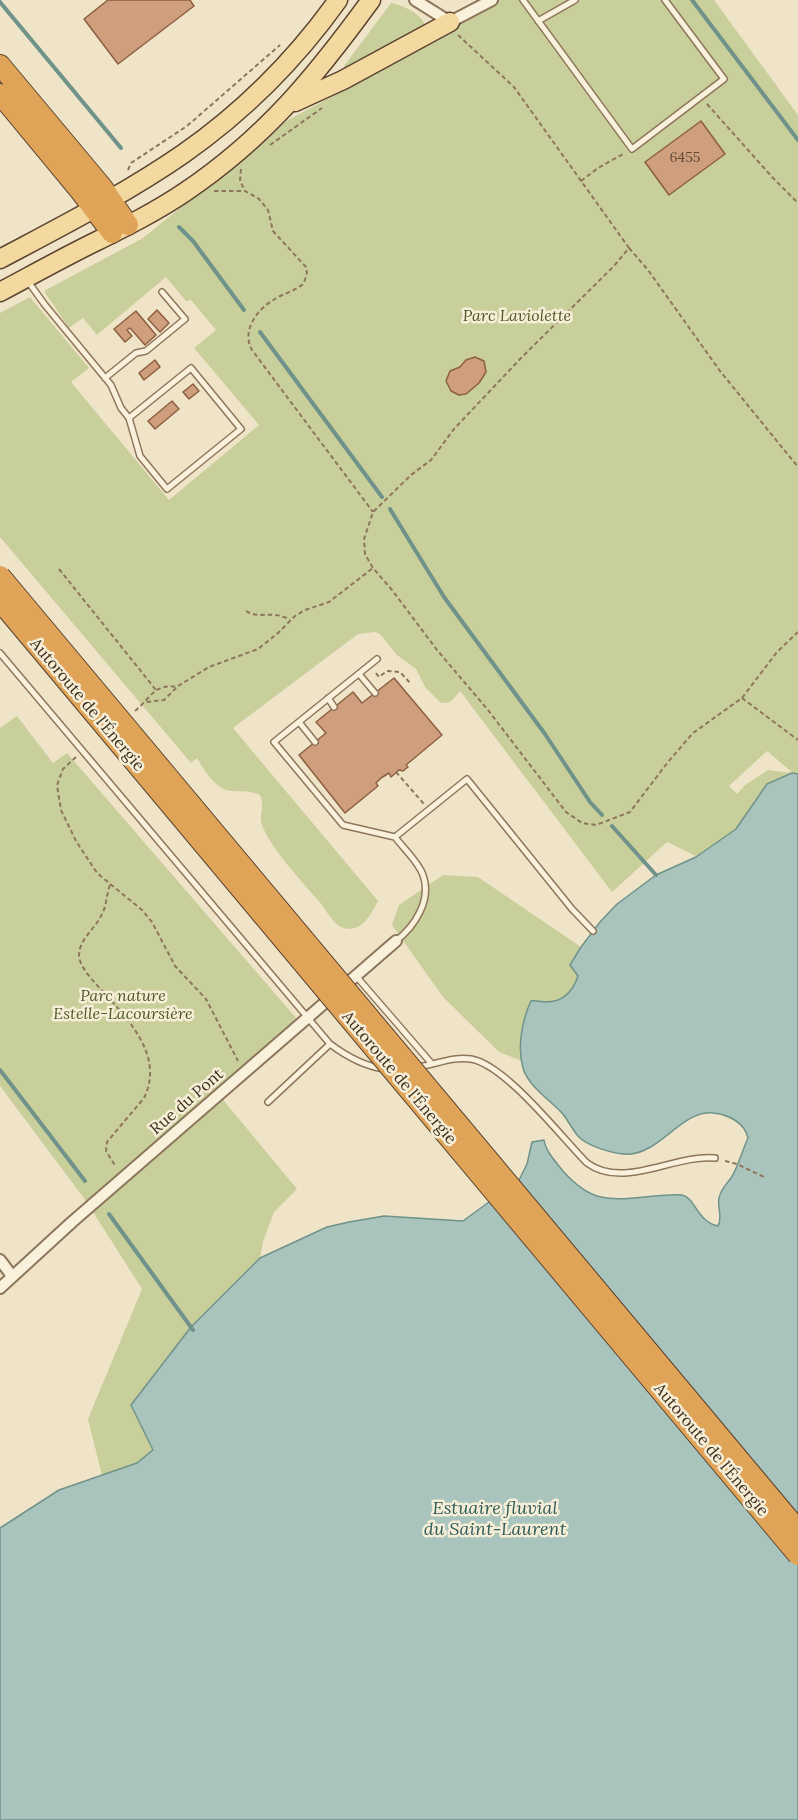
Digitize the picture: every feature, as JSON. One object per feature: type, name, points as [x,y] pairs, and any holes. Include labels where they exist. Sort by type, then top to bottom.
[{"type":"highway","points":[[0,65],[120,229]]},
{"type":"highway","points":[[0,94],[103,204]]},
{"type":"highway","name":"Autoroute de l'Énergie","points":[[0,576],[798,1530]]},
{"type":"highway","name":"Autoroute de l'Énergie","points":[[0,601],[798,1555]]},
{"type":"main road","points":[[0,259],[103,204],[182,154],[249,100],[296,54],[338,0]]},
{"type":"main road","points":[[0,292],[166,205],[215,171],[288,105],[326,62],[371,0]]},
{"type":"main road","points":[[288,105],[343,80],[450,22]]},
{"type":"street","points":[[415,0],[450,22],[492,0]]},
{"type":"street","name":"Rue du Pont","points":[[0,1288],[137,1165],[396,941]]},
{"type":"street","points":[[0,1260],[12,1276]]},
{"type":"lane","points":[[523,0],[632,149],[724,79],[664,0]]},
{"type":"lane","points":[[538,21],[575,0]]},
{"type":"lane","points":[[26,278],[45,305],[111,385],[121,408],[129,418],[140,456],[166,489],[241,429],[191,368],[129,418]]},
{"type":"lane","points":[[105,378],[136,352],[146,351],[185,320],[162,292]]},
{"type":"lane","points":[[0,653],[330,1044],[343,1054],[382,1069],[472,1059],[494,1070],[520,1093],[587,1163],[599,1170],[635,1171],[697,1158],[715,1158]]},
{"type":"lane","points":[[377,659],[274,742],[343,825],[394,837],[420,870],[425,883],[423,905],[416,921],[396,941]]},
{"type":"lane","points":[[359,674],[375,693]]},
{"type":"lane","points":[[328,698],[334,707]]},
{"type":"lane","points":[[299,722],[315,742]]},
{"type":"lane","points":[[394,837],[467,779],[572,909],[593,931]]},
{"type":"lane","points":[[356,976],[432,1064]]},
{"type":"lane","points":[[268,1102],[330,1044]]},
{"type":"path","points":[[450,22],[457,34],[514,87],[720,371],[798,467]]},
{"type":"path","points":[[128,170],[131,163],[187,126],[286,39]]},
{"type":"path","points":[[701,98],[798,203]]},
{"type":"path","points":[[270,146],[325,106]]},
{"type":"path","points":[[581,181],[598,168],[632,149]]},
{"type":"path","points":[[236,173],[247,164]]},
{"type":"path","points":[[242,168],[240,181],[245,191]]},
{"type":"path","points":[[220,184],[211,191],[245,191],[264,203],[270,213],[273,231],[303,263],[307,273],[302,286],[272,300],[260,312],[248,329],[248,342],[373,512]]},
{"type":"path","points":[[629,248],[454,429],[431,460],[411,475],[373,512],[363,543],[365,554],[372,568],[392,590],[436,650],[488,710],[566,812],[582,823],[596,825],[630,812],[693,733],[742,698],[777,652],[798,632]]},
{"type":"path","points":[[146,702],[164,700],[177,687],[208,667],[258,649],[290,620],[305,610],[329,602],[372,568]]},
{"type":"path","points":[[58,569],[156,690]]},
{"type":"path","points":[[246,611],[259,615],[275,614],[290,620]]},
{"type":"path","points":[[379,677],[387,671],[400,672],[411,684]]},
{"type":"path","points":[[142,705],[156,690],[165,686],[177,687]]},
{"type":"path","points":[[742,698],[798,740]]},
{"type":"path","points":[[76,757],[67,764],[59,776],[57,790],[59,803],[69,828],[97,873],[142,910],[152,922],[175,966],[206,999],[242,1067]]},
{"type":"path","points":[[396,772],[429,809]]},
{"type":"path","points":[[110,885],[102,915],[82,943],[80,961],[138,1035],[150,1066],[149,1083],[144,1098],[106,1145],[108,1154],[120,1171]]},
{"type":"path","points":[[715,1158],[737,1164],[766,1178]]},
{"type":"green space","points":[[497,0],[714,0],[798,115],[798,1191],[29,1820],[0,1820],[0,1528],[59,1490],[102,1475],[88,1419],[142,1289],[86,1201],[0,1086],[0,728],[17,716],[53,763],[67,753],[297,1019],[215,1090],[297,1189],[274,1212],[260,1258],[327,1227],[349,1222],[384,1216],[463,1221],[519,1180],[527,1164],[532,1142],[544,1140],[549,1153],[563,1171],[584,1190],[594,1195],[626,1199],[682,1195],[690,1200],[705,1220],[718,1226],[720,1195],[733,1174],[748,1138],[740,1124],[713,1113],[701,1114],[691,1119],[650,1148],[639,1153],[627,1155],[615,1153],[590,1144],[577,1134],[528,1076],[522,1061],[499,1052],[443,997],[392,925],[399,905],[443,875],[478,877],[581,947],[597,927],[633,892],[654,876],[696,856],[667,842],[612,892],[460,691],[450,701],[441,703],[425,687],[416,669],[397,655],[380,634],[375,632],[358,634],[233,728],[378,901],[359,926],[348,929],[341,927],[331,918],[269,840],[261,821],[260,795],[226,790],[211,779],[197,758],[191,763],[0,537],[0,313],[30,297],[89,368],[71,382],[169,500],[259,425],[194,348],[216,330],[191,300],[186,301],[166,277],[97,335],[83,318],[69,328],[44,291],[143,238],[288,120],[452,33],[450,22]],"holes":[[[767,751],[793,773],[768,770],[745,785],[737,794],[729,786]]]},
{"type":"green space","points":[[391,3],[416,14],[425,26],[342,73],[344,66]]},
{"type":"water","name":"Estuaire fluvial du Saint-Laurent","points":[[792,773],[798,774],[798,1820],[0,1820],[0,1528],[59,1490],[137,1463],[153,1450],[131,1405],[191,1327],[260,1258],[327,1227],[349,1222],[384,1216],[463,1221],[519,1180],[527,1164],[532,1142],[544,1140],[549,1153],[563,1171],[584,1190],[594,1195],[626,1199],[682,1195],[690,1200],[705,1220],[718,1226],[720,1195],[733,1174],[748,1138],[740,1124],[730,1117],[719,1114],[701,1114],[680,1125],[659,1142],[637,1153],[624,1154],[593,1146],[578,1136],[562,1113],[526,1075],[520,1052],[521,1034],[531,1001],[557,1000],[570,991],[578,976],[570,965],[600,922],[617,904],[656,875],[696,857],[736,829],[767,784]]},
{"type":"building","points":[[108,0],[190,0],[194,6],[118,64],[84,19]]},
{"type":"building","points":[[701,121],[725,154],[669,195],[645,162]]},
{"type":"building","points":[[157,310],[169,323],[160,332],[148,319]]},
{"type":"building","points":[[136,311],[156,335],[145,345],[130,328],[127,330],[132,336],[125,342],[114,329]]},
{"type":"building","points":[[475,357],[484,361],[486,372],[479,383],[466,394],[459,395],[451,391],[446,381],[450,371]]},
{"type":"building","points":[[155,360],[160,367],[144,380],[139,373]]},
{"type":"building","points":[[193,384],[199,391],[189,399],[183,392]]},
{"type":"building","points":[[172,401],[179,409],[155,429],[148,421]]},
{"type":"building","points":[[394,678],[442,735],[406,765],[408,767],[403,771],[399,770],[391,777],[389,773],[381,778],[376,783],[378,786],[345,813],[299,755],[326,733],[316,722],[353,692],[362,703]]},
{"type":"waterway","points":[[692,0],[798,140]]},
{"type":"waterway","points":[[0,2],[121,148]]},
{"type":"waterway","points":[[179,227],[193,241],[244,310]]},
{"type":"waterway","points":[[260,332],[382,497]]},
{"type":"waterway","points":[[390,509],[444,597],[545,734],[590,802],[602,815]]},
{"type":"waterway","points":[[612,826],[656,875]]},
{"type":"waterway","points":[[0,1070],[85,1181]]},
{"type":"waterway","points":[[109,1214],[193,1330]]},
{"type":"park label","name":"Parc Laviolette","points":[[517,316]]},
{"type":"park label","name":"Parc nature Estelle-Lacoursière","points":[[123,1005]]}]
